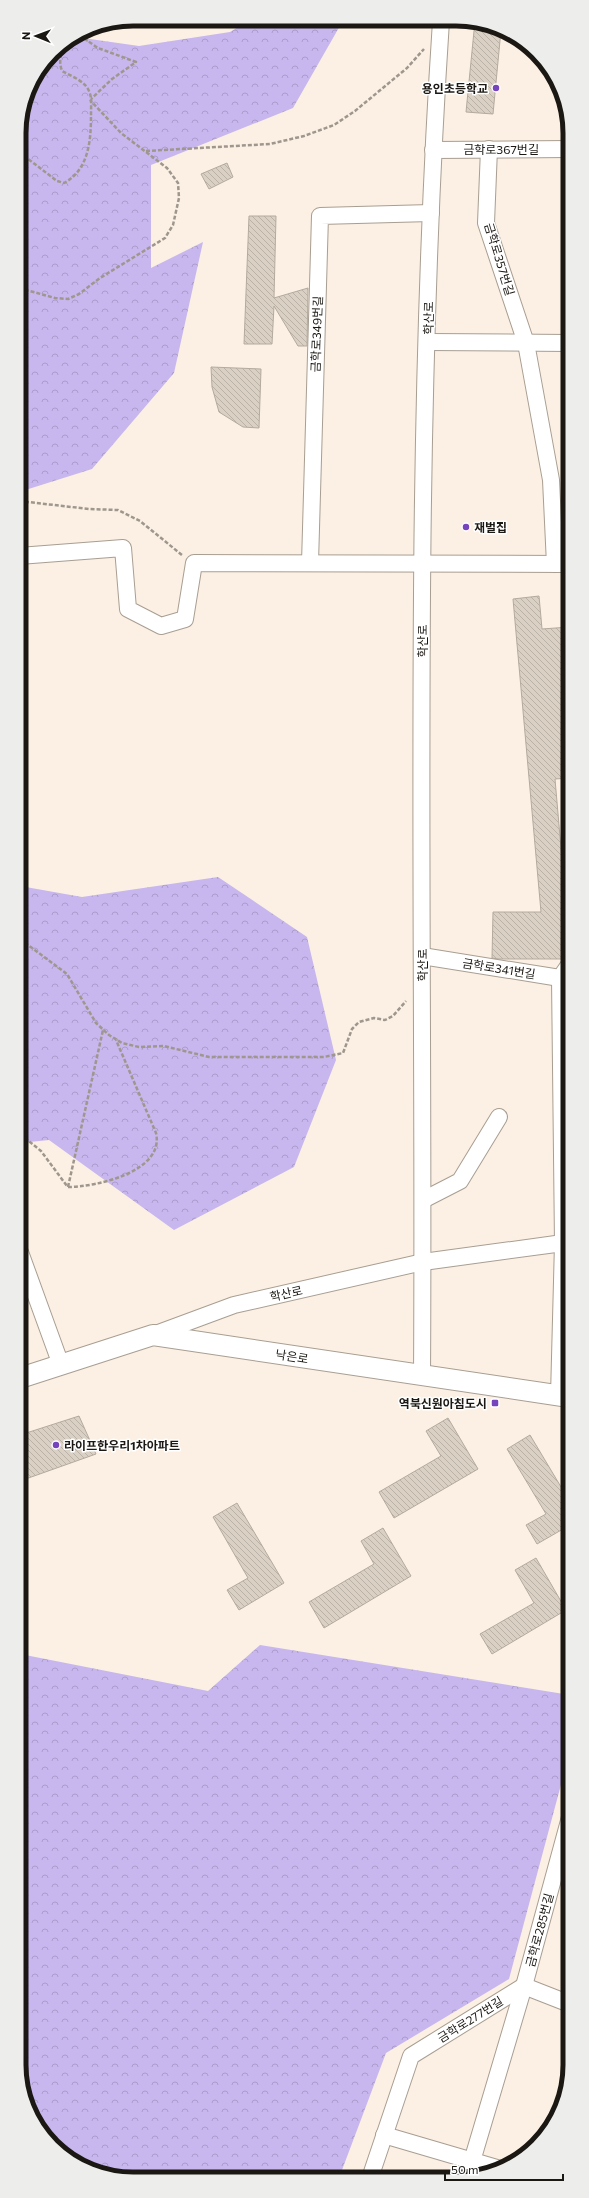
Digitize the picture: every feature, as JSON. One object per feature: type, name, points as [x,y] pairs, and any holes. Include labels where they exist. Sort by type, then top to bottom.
[{"type":"main road","name":"낙은로","points":[[26,1376],[153,1335],[563,1397]]},
{"type":"street","name":"학산로","points":[[422,1376],[422,564],[433,150],[441,26]]},
{"type":"street","name":"금학로357번길","points":[[488,149],[486,223],[526,343]]},
{"type":"street","name":"금학로367번길","points":[[433,150],[563,149]]},
{"type":"street","name":"금학로349번길","points":[[310,563],[320,216],[431,213]]},
{"type":"street","points":[[428,342],[563,343]]},
{"type":"street","points":[[26,555],[123,548],[128,609],[161,626],[185,619],[194,563],[562,564],[551,480],[526,343]]},
{"type":"street","name":"금학로341번길","points":[[422,956],[563,972]]},
{"type":"street","points":[[423,1200],[460,1181],[499,1117]]},
{"type":"street","points":[[423,1262],[563,1243]]},
{"type":"street","name":"학산로","points":[[153,1335],[234,1305],[423,1262]]},
{"type":"street","points":[[26,1269],[61,1365]]},
{"type":"street","name":"금학로285번길","points":[[524,1986],[563,1846]]},
{"type":"street","points":[[524,1986],[563,2001]]},
{"type":"street","name":"금학로277번길","points":[[372,2172],[411,2056],[524,1986]]},
{"type":"street","name":"금학로277번길","points":[[469,2171],[524,1986]]},
{"type":"street","points":[[384,2135],[490,2166]]},
{"type":"path","points":[[146,151],[211,146],[233,147],[270,144],[304,136],[334,125],[355,111],[407,68],[441,26]]},
{"type":"path","points":[[84,38],[102,50],[136,62],[112,79],[90,100]]},
{"type":"path","points":[[26,158],[57,182],[64,183],[70,180],[82,165],[90,146],[89,91],[84,83],[62,71],[59,64],[60,55]]},
{"type":"path","points":[[26,290],[55,298],[68,298],[79,294],[100,278],[165,238],[173,225],[180,198],[178,183],[167,168],[121,133],[90,100]]},
{"type":"path","points":[[26,502],[89,509],[118,510],[140,521],[194,563]]},
{"type":"path","points":[[26,943],[67,974],[87,1009],[103,1030],[116,1040],[131,1046],[164,1046],[209,1057],[324,1057],[343,1053],[352,1030],[359,1022],[374,1018],[385,1020],[393,1016],[405,1002],[422,988]]},
{"type":"path","points":[[68,1187],[103,1030]]},
{"type":"path","points":[[68,1187],[88,1185],[126,1175],[142,1164],[156,1149],[156,1133],[116,1040]]},
{"type":"path","points":[[26,1139],[41,1151],[68,1187]]},
{"type":"green space","points":[[240,26],[340,26],[293,108],[151,165],[151,268],[203,242],[174,373],[92,469],[26,490],[26,126],[30,106],[34,92],[40,80],[57,57],[84,38],[139,46],[230,32]]},
{"type":"green space","points":[[218,877],[307,937],[336,1060],[294,1167],[174,1230],[49,1140],[26,1142],[26,887],[82,897]]},
{"type":"green space","points":[[260,1645],[563,1694],[563,1777],[509,1979],[386,2053],[341,2172],[126,2172],[112,2170],[80,2158],[57,2141],[37,2112],[30,2092],[26,2065],[26,1655],[208,1691]]},
{"type":"building","points":[[474,28],[500,36],[493,114],[466,112]]},
{"type":"building","points":[[227,163],[233,177],[209,189],[201,174]]},
{"type":"building","points":[[249,216],[276,216],[274,298],[308,288],[307,346],[298,346],[274,306],[272,344],[244,344]]},
{"type":"building","points":[[211,367],[261,369],[259,428],[243,427],[219,412],[212,387]]},
{"type":"building","points":[[539,596],[542,629],[563,627],[563,778],[555,779],[563,871],[562,959],[492,958],[493,912],[541,912],[513,599]]},
{"type":"building","name":"라이프한우리1차아파트","points":[[79,1416],[96,1454],[26,1479],[26,1433]]},
{"type":"building","points":[[448,1418],[478,1469],[394,1518],[379,1492],[441,1456],[426,1431]]},
{"type":"building","points":[[530,1435],[563,1490],[563,1529],[537,1544],[526,1525],[546,1514],[507,1449]]},
{"type":"building","points":[[237,1503],[284,1583],[239,1610],[227,1590],[248,1578],[213,1517]]},
{"type":"building","points":[[383,1528],[411,1576],[324,1628],[309,1602],[374,1564],[361,1541]]},
{"type":"building","points":[[536,1558],[563,1605],[563,1612],[492,1654],[480,1634],[534,1603],[515,1570]]},
{"type":"place","name":"용인초등학교","points":[[496,88]]},
{"type":"place","name":"재벌집","points":[[466,527]]},
{"type":"place","name":"역북신원아침도시","points":[[495,1403]]},
{"type":"place","name":"라이프한우리1차아파트","points":[[56,1445]]}]
